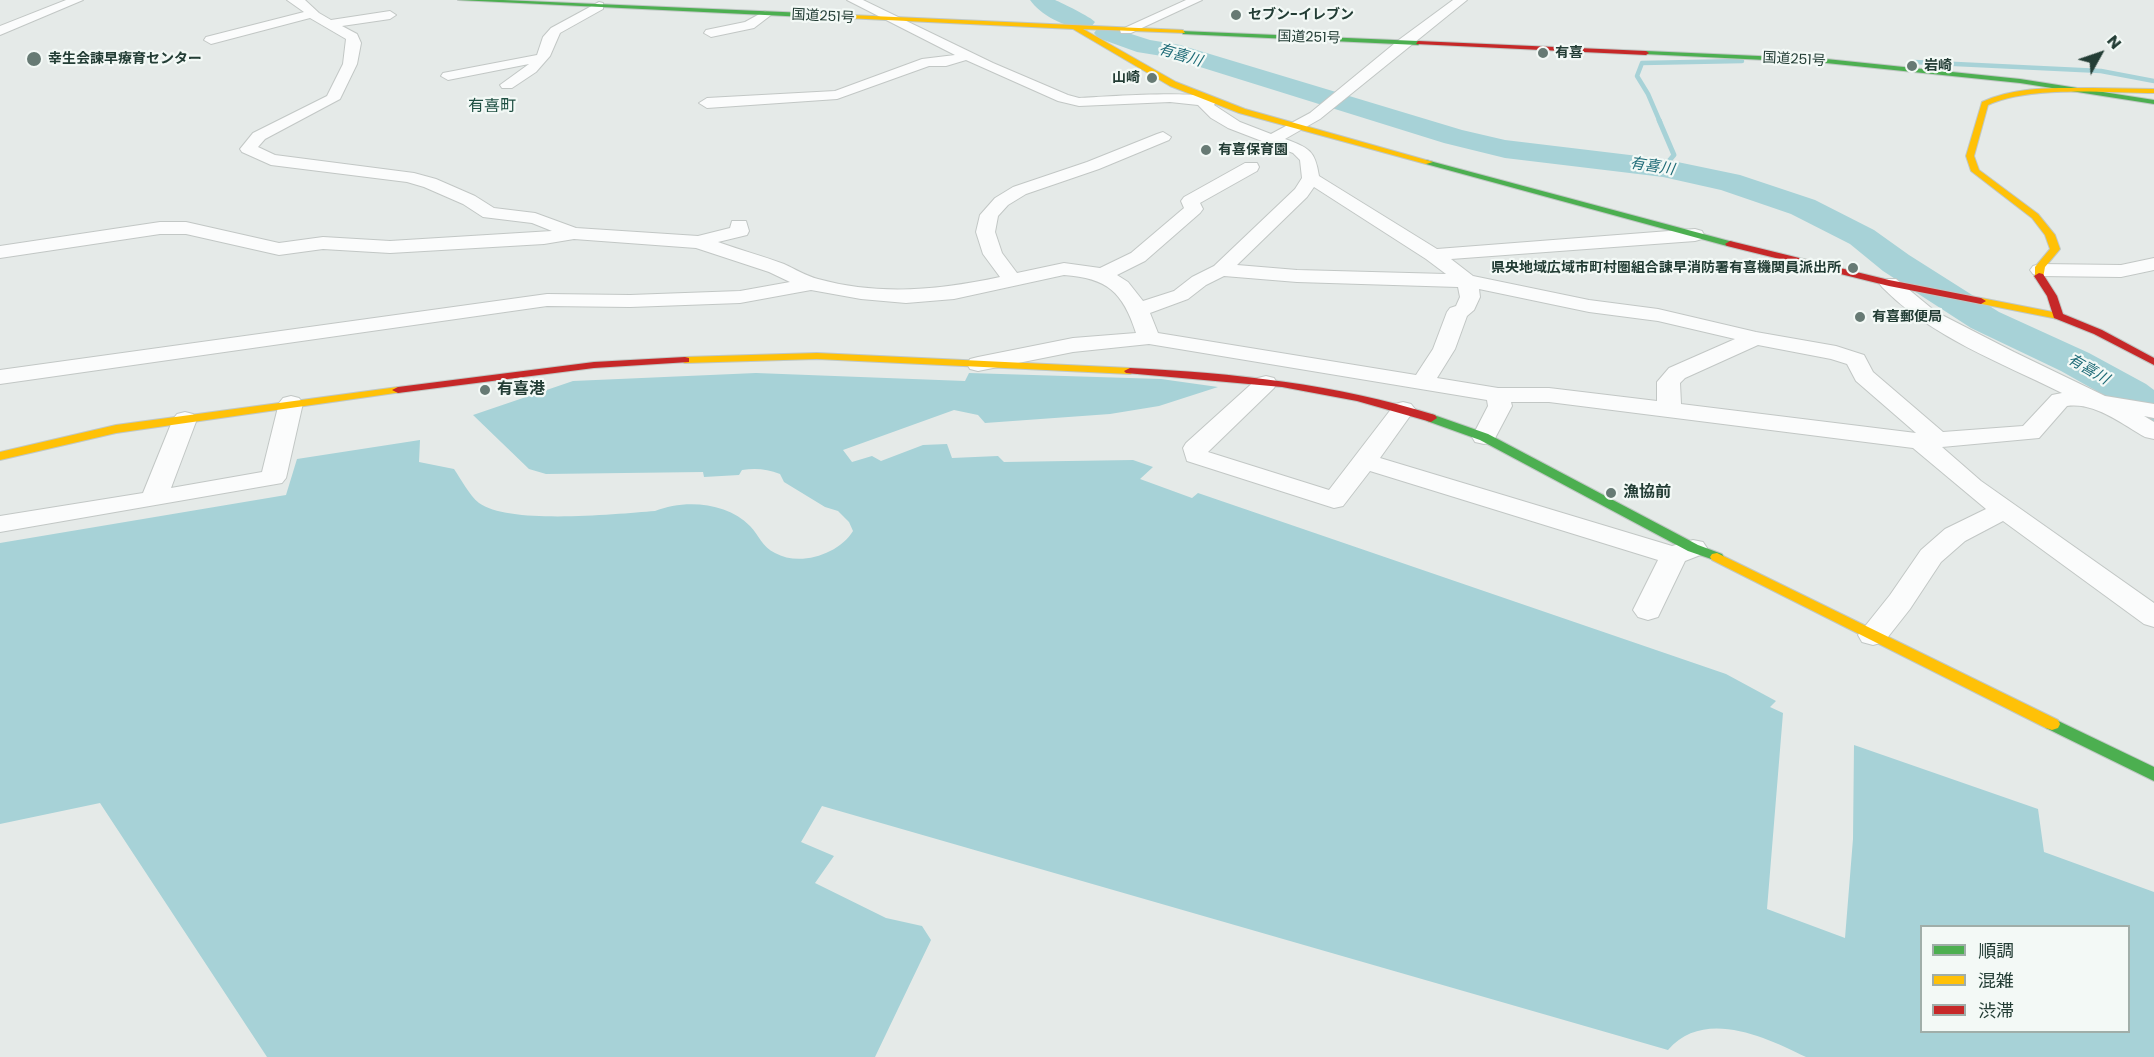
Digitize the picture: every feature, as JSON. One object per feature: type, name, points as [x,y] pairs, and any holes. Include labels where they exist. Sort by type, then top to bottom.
[{"type":"main road","name":"国道251号","points":[[462,0],[1826,61],[2020,81],[2154,102]]},
{"type":"main road","points":[[1076,28],[1206,100],[1695,235],[1889,283],[2058,316],[2098,332],[2154,362]]},
{"type":"main road","points":[[2058,316],[2052,296],[2040,280],[2040,270],[2055,249],[2050,235],[2036,216],[1975,171],[1970,156],[1979,119],[1985,105],[1991,99],[2031,92],[2154,91]]},
{"type":"main road","points":[[0,456],[116,429],[291,403],[594,365],[714,358],[817,356],[1160,372],[1259,382],[1364,398],[1484,437],[1683,552],[1720,558],[2154,775]]},
{"type":"street","points":[[0,31],[77,0]]},
{"type":"street","points":[[293,0],[299,1],[313,14],[352,37],[354,43],[350,64],[333,99],[259,136],[248,149],[271,160],[408,177],[430,183],[469,200],[489,213],[535,218],[574,234]]},
{"type":"street","points":[[853,0],[966,56],[1026,84],[1063,98],[1079,102],[1170,98],[1206,100],[1218,116],[1244,130],[1305,153],[1311,178],[1301,193],[1221,270],[1199,281],[1181,295],[1140,309]]},
{"type":"street","points":[[1126,30],[1196,0]]},
{"type":"street","points":[[1272,140],[1299,127],[1315,116],[1405,42],[1461,0]]},
{"type":"street","points":[[507,85],[533,68],[542,58],[551,34],[599,6]]},
{"type":"street","points":[[211,40],[313,14]]},
{"type":"street","points":[[330,24],[390,15]]},
{"type":"street","points":[[711,33],[749,25],[765,15]]},
{"type":"street","points":[[707,104],[837,95],[927,62],[946,63],[966,56]]},
{"type":"street","points":[[448,76],[501,64],[542,58]]},
{"type":"street","points":[[1013,281],[1000,267],[986,240],[987,220],[996,204],[1020,190],[1096,165],[1163,137]]},
{"type":"street","points":[[1102,275],[1138,257],[1194,208],[1190,201],[1251,167]]},
{"type":"street","points":[[1311,178],[1433,255],[1467,281],[1470,297],[1464,310],[1457,312],[1452,334],[1441,359],[1422,382]]},
{"type":"street","points":[[698,242],[740,231],[739,225]]},
{"type":"street","points":[[0,252],[160,228],[186,228],[279,249],[323,243],[390,247],[544,238],[574,234],[698,242],[776,268],[811,284],[861,293],[906,297],[954,293],[1064,269],[1092,271],[1130,294],[1140,309],[1149,338]]},
{"type":"street","points":[[1433,255],[1695,235]]},
{"type":"street","points":[[2040,270],[2121,271],[2154,264]]},
{"type":"street","points":[[1221,270],[1297,276],[1467,281],[1589,306],[1658,315],[1756,338],[1836,353],[1856,360],[1864,376],[1886,393],[1972,486],[2154,617]]},
{"type":"street","points":[[1889,283],[1902,297],[1940,324],[2106,403],[2154,432]]},
{"type":"street","points":[[0,377],[277,336],[547,300],[630,302],[740,297],[811,284]]},
{"type":"street","points":[[978,364],[1073,345],[1149,338],[1498,395],[1549,395],[1788,426],[1927,439],[2030,434],[2060,400],[2075,398],[2154,411]]},
{"type":"street","points":[[1669,409],[1668,382],[1677,373],[1756,338]]},
{"type":"street","points":[[1268,356],[1259,382],[1195,448],[1196,456],[1334,500],[1403,409]]},
{"type":"street","points":[[1484,437],[1500,406],[1498,395]]},
{"type":"street","points":[[0,524],[273,478],[291,403]]},
{"type":"street","points":[[154,499],[185,419]]},
{"type":"street","points":[[1365,461],[1683,552],[1648,610]]},
{"type":"street","points":[[1872,635],[1900,602],[1931,556],[1955,535],[1981,520],[2007,510]]},
{"type":"water","points":[[756,373],[965,381],[969,373],[1161,379],[1218,387],[1159,406],[1110,414],[985,423],[978,415],[954,410],[843,450],[852,462],[872,456],[881,461],[923,445],[947,444],[952,458],[998,456],[1004,462],[1133,460],[1153,467],[1140,479],[1192,498],[1198,493],[1726,674],[1776,701],[1770,707],[1783,713],[1767,909],[1845,938],[1853,839],[1854,745],[2038,809],[2044,852],[2154,892],[2154,1057],[1806,1057],[1754,1035],[1717,1028],[1683,1037],[1668,1050],[822,806],[801,842],[834,856],[815,883],[886,918],[922,926],[931,940],[875,1057],[267,1057],[100,803],[0,824],[0,543],[286,495],[297,459],[420,440],[419,462],[454,469],[475,500],[494,510],[514,514],[564,516],[655,511],[679,505],[705,505],[730,512],[741,518],[775,553],[796,559],[829,552],[847,539],[853,531],[849,522],[838,511],[825,507],[784,482],[780,474],[766,470],[747,469],[742,470],[739,475],[704,477],[703,472],[546,474],[529,469],[473,415],[573,381]]},
{"type":"waterway","name":"有喜川","points":[[1041,0],[1053,10],[1083,22]]},
{"type":"waterway","name":"有喜川","points":[[1106,33],[1146,47],[1171,50],[1454,137],[1505,149],[1663,168],[1729,182],[1803,207],[1862,237],[1896,263],[1985,320],[2075,362],[2131,393],[2154,410]]},
{"type":"waterway","points":[[1660,122],[1637,76],[1642,63],[1742,61]]},
{"type":"waterway","points":[[1914,62],[2101,71],[2154,81]]},
{"type":"waterway","points":[[1659,120],[1674,155],[1663,168]]},
{"type":"traffic: fast","points":[[461,0],[806,15]]},
{"type":"traffic: fast","points":[[1183,32],[1418,43]]},
{"type":"traffic: fast","points":[[1646,53],[1826,61],[2020,81],[2154,102]]},
{"type":"traffic: fast","points":[[1429,162],[1730,244]]},
{"type":"traffic: fast","points":[[1431,418],[1484,437],[1693,548],[1717,557]]},
{"type":"traffic: fast","points":[[2052,724],[2154,775]]},
{"type":"traffic: slow","points":[[806,15],[1183,32]]},
{"type":"traffic: slow","points":[[1076,28],[1173,84],[1242,111],[1429,162]]},
{"type":"traffic: slow","points":[[2039,276],[2040,267],[2055,249],[2050,235],[2035,216],[1975,171],[1970,156],[1985,104],[1997,98],[2016,94],[2065,90],[2154,91]]},
{"type":"traffic: slow","points":[[1981,301],[2058,316]]},
{"type":"traffic: slow","points":[[685,360],[817,356],[1130,371]]},
{"type":"traffic: slow","points":[[0,456],[116,429],[398,390]]},
{"type":"traffic: slow","points":[[1717,557],[2052,724]]},
{"type":"traffic: jam","points":[[1418,43],[1646,53]]},
{"type":"traffic: jam","points":[[1730,244],[1889,283],[1981,301]]},
{"type":"traffic: jam","points":[[2039,276],[2052,296],[2058,316],[2098,332],[2154,362]]},
{"type":"traffic: jam","points":[[398,390],[594,365],[685,360]]},
{"type":"traffic: jam","points":[[1130,371],[1206,375],[1282,384],[1358,397],[1431,418]]},
{"type":"place","name":"セブン-イレブン","points":[[1236,15]]},
{"type":"place","name":"有喜","points":[[1543,53]]},
{"type":"place","name":"幸生会諫早療育センター","points":[[34,59]]},
{"type":"place","name":"岩崎","points":[[1912,66]]},
{"type":"place","name":"山崎","points":[[1152,78]]},
{"type":"place","name":"有喜保育園","points":[[1206,150]]},
{"type":"place","name":"県央地域広域市町村圏組合諌早消防署有喜機関員派出所","points":[[1853,268]]},
{"type":"place","name":"有喜郵便局","points":[[1860,317]]},
{"type":"place","name":"有喜港","points":[[485,390]]},
{"type":"place","name":"漁協前","points":[[1611,493]]},
{"type":"district","name":"有喜町","points":[[492,107]]}]
